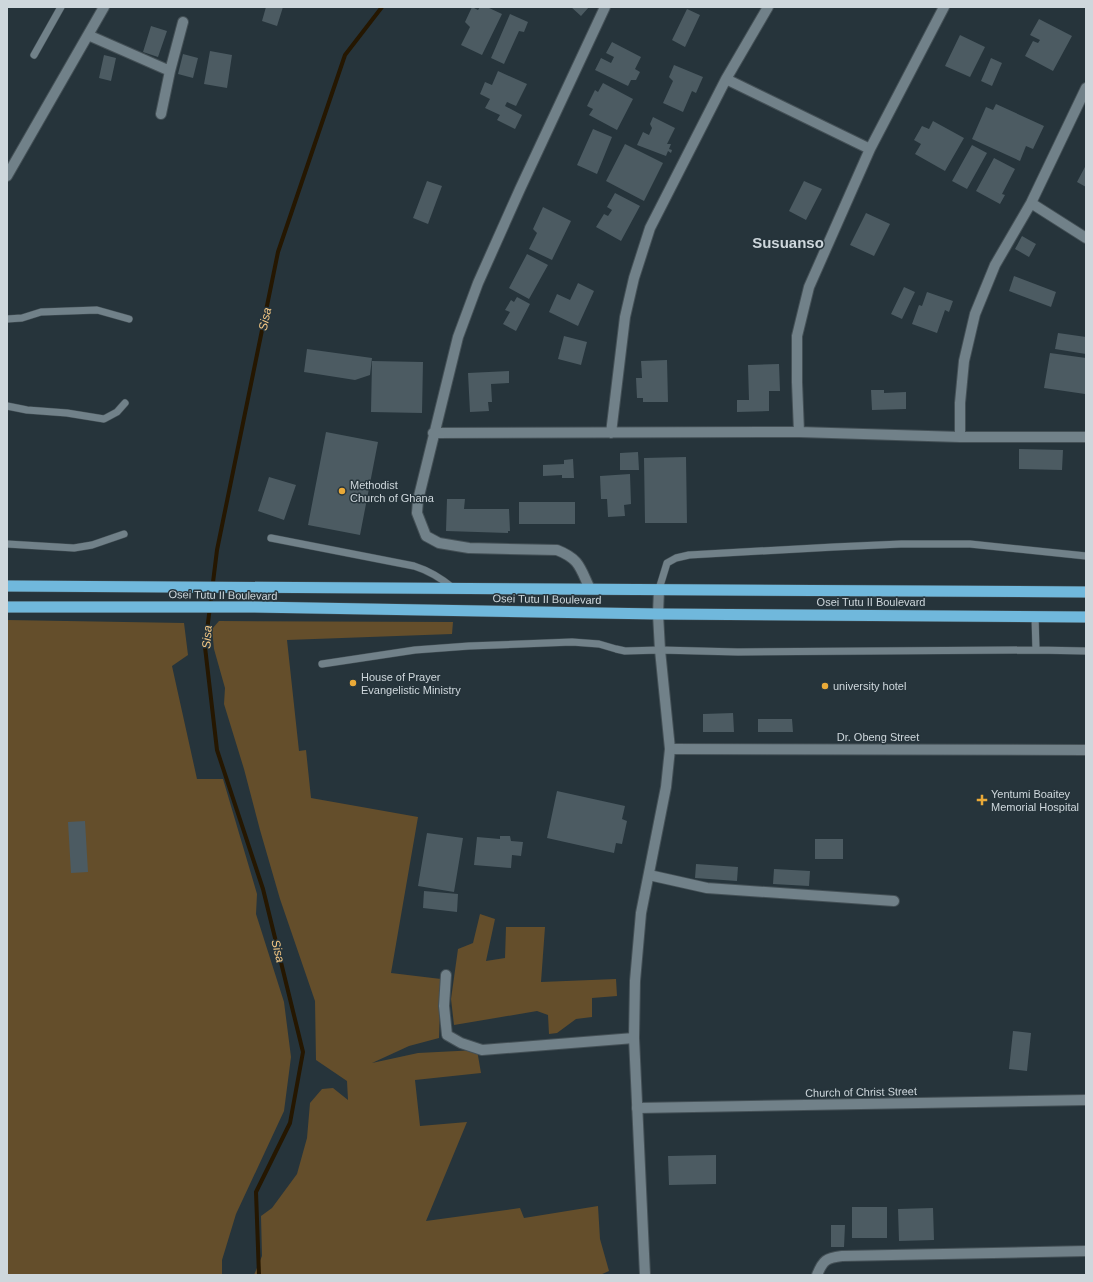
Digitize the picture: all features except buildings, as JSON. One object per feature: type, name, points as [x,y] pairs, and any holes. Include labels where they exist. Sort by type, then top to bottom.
[{"type":"highway","name":"Osei Tutu II Boulevard","points":[[7,586],[1086,592]]},
{"type":"highway","name":"Osei Tutu II Boulevard","points":[[7,608],[250,607],[658,614],[1086,617]]},
{"type":"street","points":[[7,176],[104,7]]},
{"type":"street","points":[[590,589],[579,564],[570,555],[557,550],[469,548],[439,543],[426,536],[417,513],[418,500],[458,337],[478,283],[604,7]]},
{"type":"street","points":[[611,433],[617,370],[625,317],[634,278],[650,228],[726,79],[768,7]]},
{"type":"street","points":[[799,432],[797,336],[809,286],[870,149],[944,7]]},
{"type":"street","points":[[161,114],[170,71],[183,22]]},
{"type":"street","points":[[88,35],[170,71]]},
{"type":"street","points":[[726,79],[870,149]]},
{"type":"street","points":[[960,437],[960,403],[964,361],[975,314],[995,265],[1031,203],[1086,88]]},
{"type":"street","points":[[1031,203],[1086,238]]},
{"type":"street","points":[[434,433],[799,432],[960,437],[1086,437]]},
{"type":"street","points":[[645,1275],[634,1038],[636,952],[641,913],[666,787],[670,748],[660,650],[658,614],[659,589]]},
{"type":"street","name":"Dr. Obeng Street","points":[[670,748],[1086,750]]},
{"type":"street","points":[[649,875],[708,888],[894,901]]},
{"type":"street","points":[[446,975],[444,1006],[448,1035],[461,1043],[482,1050],[634,1038]]},
{"type":"street","name":"Church of Christ Street","points":[[637,1108],[1086,1100]]},
{"type":"street","points":[[817,1275],[821,1265],[829,1257],[1086,1251]]},
{"type":"lane","points":[[34,55],[61,7]]},
{"type":"lane","points":[[7,319],[22,318],[41,312],[98,310],[129,319]]},
{"type":"lane","points":[[7,406],[26,410],[67,413],[104,419],[117,412],[124,403]]},
{"type":"lane","points":[[7,544],[74,548],[92,545],[124,534]]},
{"type":"lane","points":[[271,538],[414,566],[439,576],[454,588]]},
{"type":"lane","points":[[659,589],[667,563],[676,558],[689,555],[841,546],[970,544],[1086,556]]},
{"type":"lane","points":[[1035,616],[1036,650]]},
{"type":"lane","points":[[322,664],[415,650],[469,646],[572,642],[599,644],[625,651],[1086,651]]},
{"type":"shaded area","points":[[7,620],[184,623],[188,655],[172,666],[197,779],[223,779],[257,894],[256,914],[284,1002],[291,1057],[284,1111],[236,1214],[222,1260],[222,1275],[7,1275]]},
{"type":"shaded area","points":[[219,621],[453,622],[452,634],[287,640],[299,751],[306,750],[311,798],[418,817],[391,973],[441,979],[439,1038],[409,1046],[372,1063],[418,1053],[477,1050],[481,1073],[415,1080],[420,1126],[467,1122],[426,1221],[520,1208],[524,1218],[598,1206],[600,1239],[609,1271],[600,1275],[254,1275],[262,1256],[261,1216],[272,1208],[297,1174],[307,1138],[310,1103],[322,1089],[333,1088],[348,1100],[347,1081],[316,1060],[315,1001],[280,899],[244,769],[224,704],[225,688],[214,649],[212,629]]},
{"type":"shaded area","points":[[480,914],[495,919],[486,961],[505,958],[506,927],[545,927],[541,982],[616,979],[617,996],[592,998],[592,1017],[576,1019],[557,1033],[549,1034],[548,1015],[537,1011],[454,1025],[451,999],[458,949],[473,943]]},
{"type":"waterway","name":"Sisa","points":[[259,1275],[256,1192],[290,1123],[303,1052],[263,889],[217,750],[205,647],[217,550],[278,252],[345,55],[382,7]]},
{"type":"place","name":"Methodist Church of Ghana","points":[[342,491]]},
{"type":"place","name":"House of Prayer Evangelistic Ministry","points":[[353,683]]},
{"type":"place","name":"university hotel","points":[[825,686]]},
{"type":"place","name":"Yentumi Boaitey Memorial Hospital","points":[[982,800]]},
{"type":"district","name":"Susuanso","points":[[788,242]]}]
